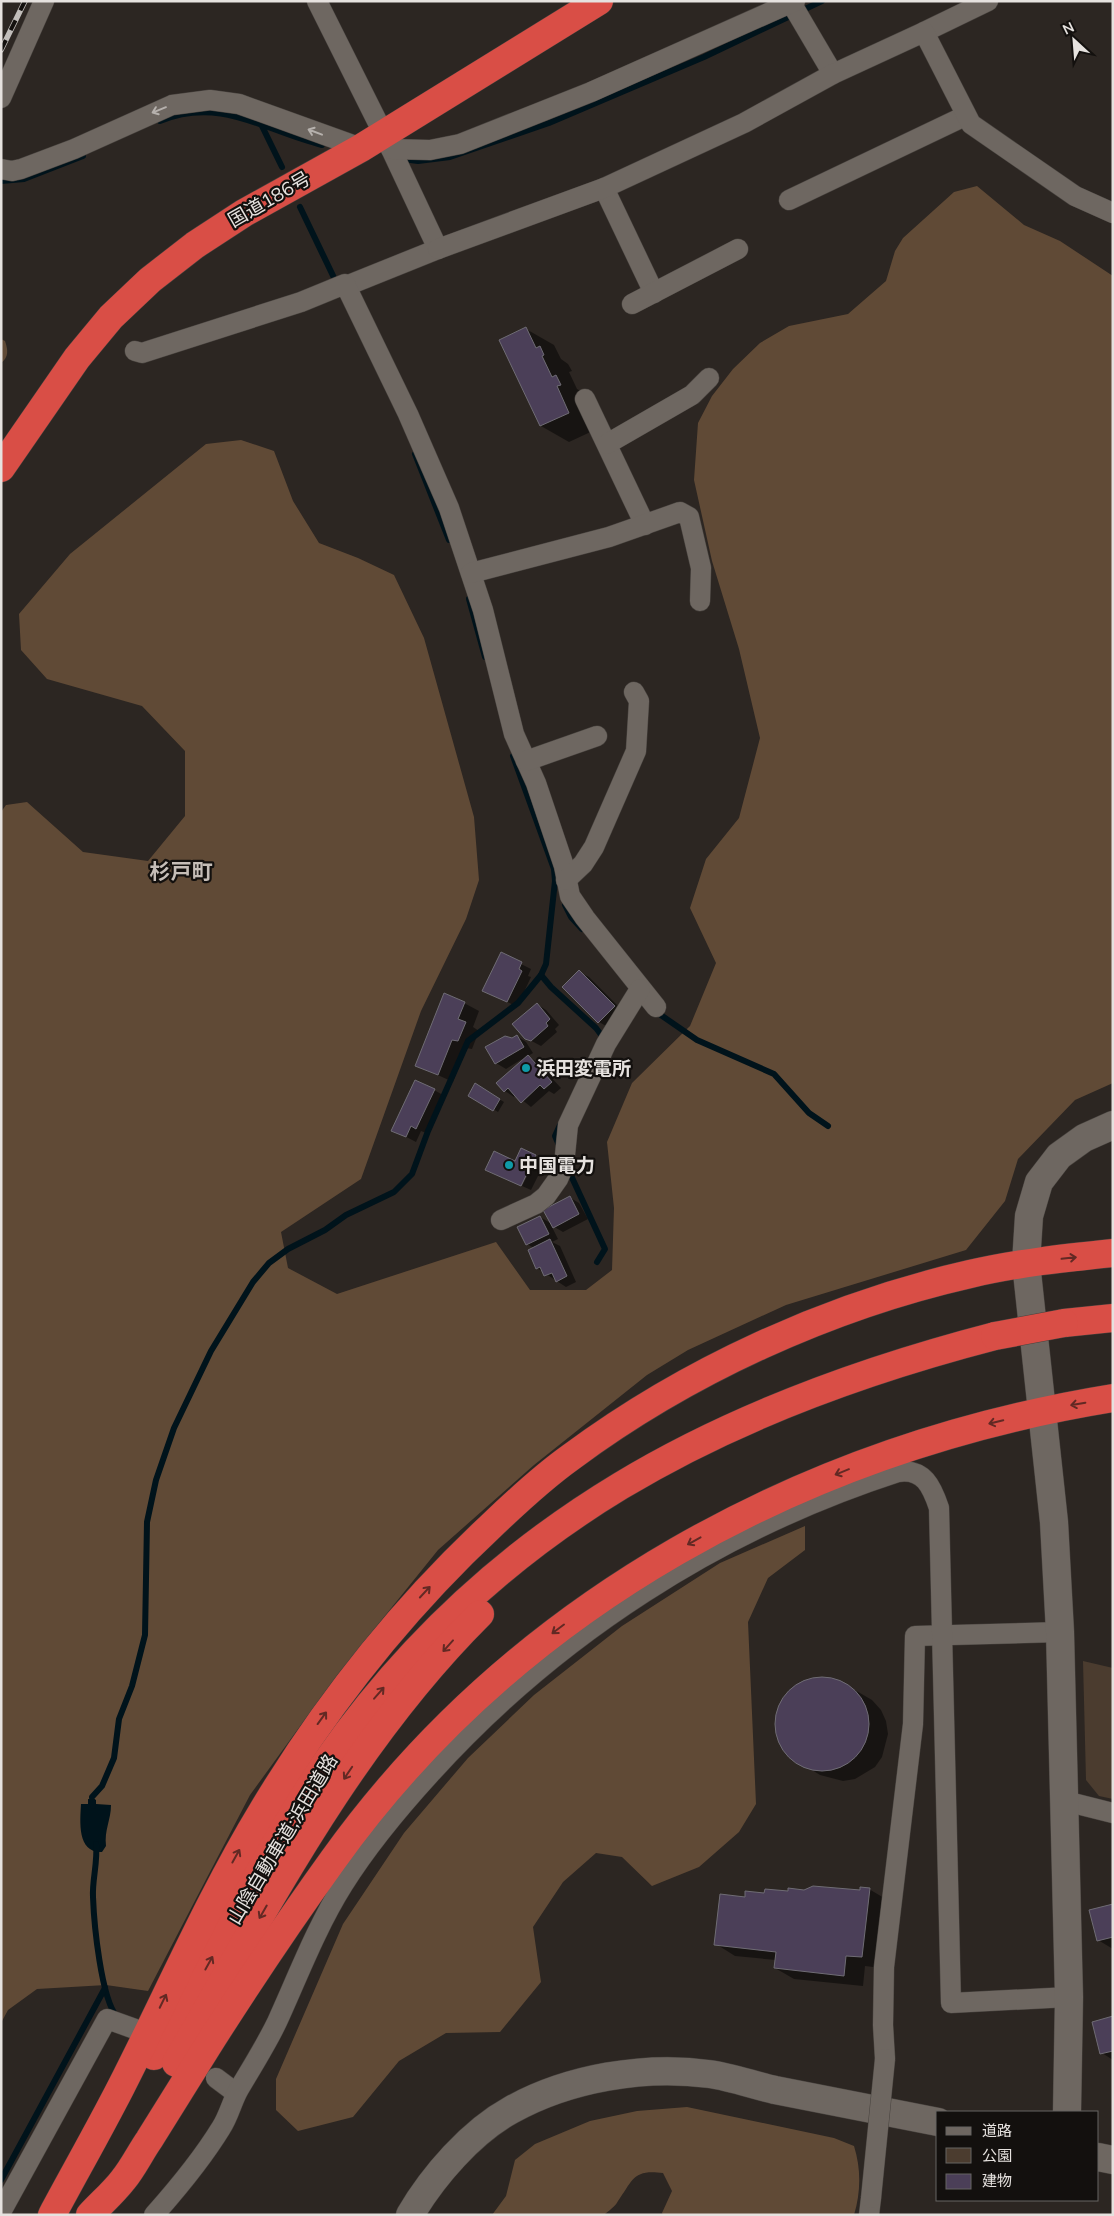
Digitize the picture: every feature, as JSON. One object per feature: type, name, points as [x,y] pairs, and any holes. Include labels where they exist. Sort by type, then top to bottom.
[{"type":"highway","name":"国道186号","points":[[1,468],[77,358],[111,317],[150,280],[195,246],[244,213],[378,144],[599,1]]},
{"type":"highway","points":[[52,2215],[120,2088],[204,1914],[263,1810],[345,1686],[395,1626],[463,1552],[515,1504],[570,1457],[634,1414],[699,1377],[767,1343],[835,1316],[917,1288],[967,1274],[1026,1263],[1113,1253]]},
{"type":"highway","name":"山陰自動車道;浜田道路","points":[[57,2215],[189,1998],[296,1808],[366,1707],[410,1657],[495,1575],[577,1512],[662,1460],[784,1404],[884,1367],[995,1336],[1064,1323],[1113,1318]]},
{"type":"highway","points":[[88,2215],[123,2180],[285,1929],[335,1858],[380,1800],[477,1698],[532,1650],[589,1606],[652,1565],[716,1529],[783,1496],[916,1444],[1043,1410],[1113,1398]]},
{"type":"highway","name":"山陰自動車道;浜田道路","points":[[88,2215],[316,1822],[384,1722],[419,1679],[495,1598],[581,1527],[678,1462],[784,1404]]},
{"type":"street","points":[[1,98],[44,1]]},
{"type":"street","points":[[317,1],[378,144],[438,249]]},
{"type":"street","points":[[136,351],[142,353],[212,332],[341,287],[604,188],[744,123],[833,74],[988,1]]},
{"type":"street","points":[[1,169],[12,171],[22,169],[74,149],[172,105],[210,100],[238,104],[378,144],[430,150],[475,139],[591,92],[792,2],[833,74]]},
{"type":"street","points":[[924,32],[965,116],[978,130],[1075,196],[1113,213]]},
{"type":"street","points":[[789,200],[965,116]]},
{"type":"street","points":[[604,188],[654,293]]},
{"type":"street","points":[[632,304],[738,249]]},
{"type":"street","points":[[341,287],[408,414],[449,508],[483,610],[514,734],[526,761],[564,866],[570,896],[640,989],[656,1007]]},
{"type":"street","points":[[607,444],[692,395],[709,378]]},
{"type":"street","points":[[584,399],[645,525]]},
{"type":"street","points":[[471,573],[610,537],[680,512],[688,517],[701,568],[700,600]]},
{"type":"street","points":[[566,880],[583,864],[594,847],[636,751],[639,701],[634,692]]},
{"type":"street","points":[[526,761],[597,736]]},
{"type":"street","points":[[502,1220],[536,1204],[546,1196],[558,1180],[564,1165],[568,1125],[606,1044],[640,989]]},
{"type":"street","points":[[1068,2111],[1069,1997],[1066,1801],[1060,1632],[1054,1522],[1026,1263],[1029,1216],[1039,1182],[1060,1156],[1084,1138],[1113,1125]]},
{"type":"street","points":[[154,2215],[222,2127],[236,2093],[275,2025],[310,1949],[343,1885],[395,1813],[466,1734],[547,1661],[629,1602],[717,1549],[792,1513],[886,1476],[909,1470],[916,1472],[930,1485],[939,1508],[951,2003],[1069,1997]]},
{"type":"street","points":[[870,2207],[885,2059],[883,2025],[884,1967],[913,1724],[915,1636],[1060,1632]]},
{"type":"street","points":[[1066,1801],[1113,1813]]},
{"type":"street","points":[[1,2212],[107,2019],[135,2029]]},
{"type":"street","points":[[410,2215],[437,2174],[474,2138],[511,2110],[558,2089],[603,2076],[651,2072],[709,2074],[773,2089],[936,2122]]},
{"type":"street","points":[[216,2078],[236,2093]]},
{"type":"street","points":[[1099,2157],[1113,2160]]},
{"type":"green space","points":[[1083,1661],[1113,1668],[1113,1799],[1099,1796],[1086,1780]]},
{"type":"shaded area","points":[[977,186],[1024,225],[1060,241],[1113,276],[1113,1083],[1075,1100],[1018,1159],[1005,1201],[966,1250],[786,1305],[688,1350],[647,1375],[534,1465],[438,1550],[338,1674],[250,1795],[148,1991],[106,1985],[37,1989],[8,2010],[1,2023],[1,812],[6,805],[27,802],[83,852],[148,861],[185,816],[185,751],[142,706],[47,679],[21,650],[19,614],[70,554],[206,444],[241,440],[274,451],[293,501],[319,543],[358,558],[394,575],[424,638],[474,817],[479,880],[466,919],[421,1011],[361,1179],[281,1232],[288,1268],[337,1294],[496,1242],[530,1290],[586,1290],[612,1270],[614,1208],[607,1142],[632,1083],[690,1026],[716,963],[690,908],[706,859],[739,818],[760,738],[739,649],[712,561],[694,480],[698,423],[712,396],[733,369],[760,343],[789,326],[848,314],[886,281],[895,251],[903,238],[954,192]]},
{"type":"shaded area","points":[[1,339],[5,341],[7,356],[1,363]]},
{"type":"shaded area","points":[[805,1526],[805,1550],[768,1578],[748,1622],[756,1804],[739,1832],[699,1867],[652,1886],[622,1857],[596,1853],[563,1882],[533,1927],[541,1982],[500,2032],[446,2033],[399,2061],[353,2117],[298,2131],[276,2110],[276,2079],[343,1924],[404,1833],[468,1758],[534,1695],[622,1626],[720,1563]]},
{"type":"shaded area","points":[[687,2107],[834,2138],[854,2146],[859,2180],[854,2215],[663,2215],[662,2213],[672,2191],[663,2173],[653,2172],[645,2173],[635,2178],[615,2205],[604,2215],[492,2215],[506,2196],[515,2160],[535,2144],[590,2121],[637,2111]]},
{"type":"water","points":[[88,1799],[96,1800],[96,1804],[111,1805],[106,1846],[102,1852],[94,1851],[88,1847],[82,1835],[81,1804],[88,1804]]},
{"type":"building","points":[[526,327],[536,348],[540,346],[544,355],[542,356],[552,377],[556,375],[561,385],[557,386],[569,413],[540,426],[499,340]]},
{"type":"building","points":[[501,952],[522,962],[519,969],[522,971],[507,1002],[482,991]]},
{"type":"building","points":[[579,970],[615,1006],[598,1023],[562,987]]},
{"type":"building","points":[[444,993],[465,1002],[458,1019],[466,1022],[458,1041],[452,1040],[438,1075],[415,1066]]},
{"type":"building","points":[[537,1003],[550,1019],[546,1023],[548,1026],[531,1041],[525,1039],[512,1024]]},
{"type":"building","points":[[517,1035],[524,1047],[495,1064],[485,1047],[505,1036],[512,1038]]},
{"type":"building","name":"浜田変電所","points":[[528,1055],[552,1082],[544,1089],[540,1085],[521,1103],[508,1088],[504,1092],[496,1083]]},
{"type":"building","points":[[415,1080],[435,1089],[416,1129],[411,1126],[406,1137],[391,1131]]},
{"type":"building","points":[[475,1083],[500,1099],[493,1111],[468,1096]]},
{"type":"building","name":"中国電力","points":[[521,1148],[536,1155],[521,1186],[485,1170],[494,1151],[515,1161]]},
{"type":"building","points":[[570,1196],[579,1214],[553,1228],[543,1210]]},
{"type":"building","points":[[540,1216],[549,1234],[526,1245],[517,1227]]},
{"type":"building","points":[[550,1239],[567,1276],[556,1282],[552,1273],[544,1276],[540,1267],[536,1269],[528,1250]]},
{"type":"building","points":[[822,1677],[840,1681],[855,1691],[865,1706],[869,1724],[865,1742],[855,1757],[840,1767],[822,1771],[804,1767],[789,1757],[779,1742],[775,1724],[779,1706],[789,1691],[804,1681]]},
{"type":"building","points":[[813,1886],[860,1890],[860,1887],[870,1888],[862,1957],[846,1956],[844,1976],[774,1968],[776,1952],[714,1945],[720,1894],[745,1897],[745,1891],[764,1893],[765,1889],[788,1891],[788,1888],[804,1890]]},
{"type":"building","points":[[1113,1904],[1113,1937],[1097,1941],[1089,1910]]},
{"type":"building","points":[[1113,2016],[1113,2051],[1100,2054],[1092,2022]]},
{"type":"waterway","points":[[403,159],[418,161],[450,157],[549,123],[704,57],[822,1]]},
{"type":"waterway","points":[[160,121],[182,114],[203,112],[223,114],[242,118],[322,145]]},
{"type":"waterway","points":[[261,124],[282,167]]},
{"type":"waterway","points":[[1,181],[24,179],[83,156]]},
{"type":"waterway","points":[[300,207],[337,284]]},
{"type":"waterway","points":[[415,454],[449,540]]},
{"type":"waterway","points":[[469,599],[485,657]]},
{"type":"waterway","points":[[93,1806],[92,1797],[102,1786],[114,1758],[119,1719],[132,1686],[145,1635],[147,1522],[156,1480],[174,1428],[211,1351],[253,1282],[269,1263],[288,1249],[325,1230],[346,1215],[394,1192],[412,1174],[428,1131],[468,1041],[518,1003],[541,975],[546,964],[555,881],[554,869],[513,756]]},
{"type":"waterway","points":[[565,905],[571,917],[582,929]]},
{"type":"waterway","points":[[541,975],[551,987],[596,1028],[602,1036],[600,1041]]},
{"type":"waterway","points":[[655,1011],[697,1040],[774,1074],[809,1113],[828,1126]]},
{"type":"waterway","points":[[559,1145],[555,1136],[560,1125]]},
{"type":"waterway","points":[[568,1169],[605,1249],[597,1262]]},
{"type":"waterway","points":[[96,1844],[93,1891],[99,1960],[111,2007],[117,2017]]},
{"type":"waterway","points":[[1,2180],[105,1988]]},
{"type":"railway","points":[[1,50],[25,1]]},
{"type":"place","name":"浜田変電所","points":[[526,1068]]},
{"type":"place","name":"中国電力","points":[[509,1165]]},
{"type":"district","name":"杉戸町","points":[[181,872]]}]
